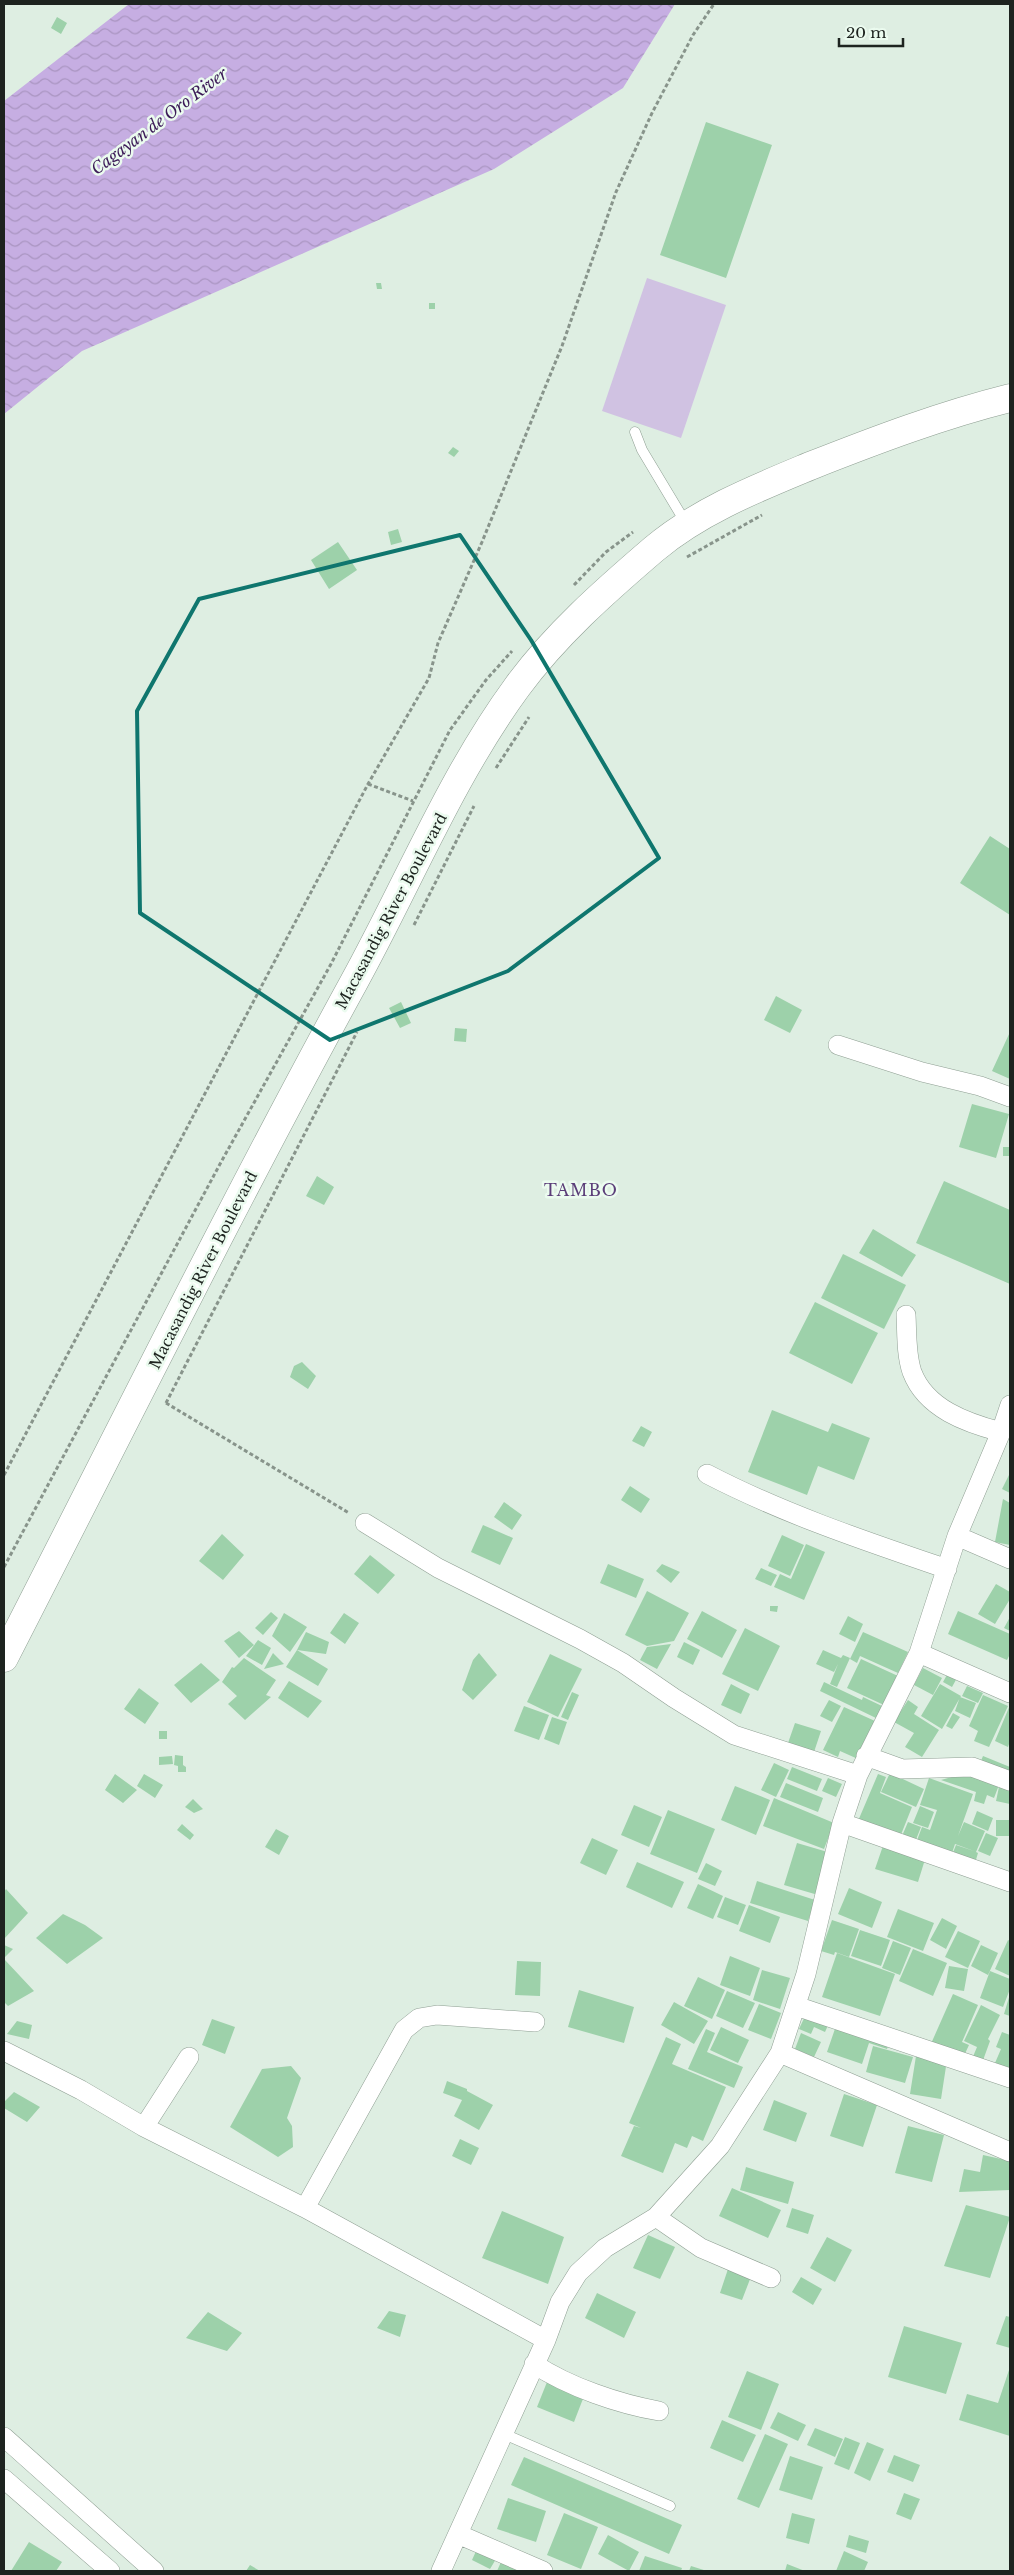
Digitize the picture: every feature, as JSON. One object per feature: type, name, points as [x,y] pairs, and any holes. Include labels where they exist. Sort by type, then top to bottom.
[{"type":"street","name":"Macasandig River Boulevard","points":[[4,1658],[142,1388],[479,744],[518,686],[557,638],[657,546],[722,506],[776,480],[871,442],[1010,398]]},
{"type":"street","points":[[838,1045],[922,1072],[980,1086],[1010,1097]]},
{"type":"street","points":[[441,2571],[460,2535],[546,2340],[560,2302],[578,2273],[605,2248],[656,2217],[720,2146],[780,2053],[815,1940],[842,1823],[858,1775],[919,1654],[957,1536],[1007,1417],[958,1418],[922,1390],[912,1372],[906,1315]]},
{"type":"street","points":[[707,1474],[777,1508],[837,1532],[947,1569]]},
{"type":"street","points":[[365,1523],[438,1568],[496,1599],[580,1638],[623,1663],[674,1698],[734,1735],[858,1775]]},
{"type":"street","points":[[957,1536],[1010,1559]]},
{"type":"street","points":[[919,1654],[1010,1693]]},
{"type":"street","points":[[866,1756],[902,1769],[972,1767],[1010,1781]]},
{"type":"street","points":[[842,1823],[1010,1882]]},
{"type":"street","points":[[796,2006],[939,2052],[1010,2078]]},
{"type":"street","points":[[305,2208],[404,2030],[419,2018],[437,2015],[535,2022]]},
{"type":"street","points":[[4,2051],[81,2090],[144,2127],[305,2208],[546,2340]]},
{"type":"street","points":[[780,2053],[1010,2152]]},
{"type":"street","points":[[144,2127],[189,2057]]},
{"type":"street","points":[[656,2217],[701,2248],[771,2278]]},
{"type":"street","points":[[534,2364],[551,2376],[634,2406],[659,2411]]},
{"type":"street","points":[[4,2438],[154,2571]]},
{"type":"street","points":[[4,2479],[110,2571]]},
{"type":"street","points":[[69,2534],[87,2512]]},
{"type":"street","points":[[460,2535],[543,2571]]},
{"type":"lane","points":[[635,432],[642,450],[688,526]]},
{"type":"lane","points":[[504,2434],[670,2506]]},
{"type":"path","points":[[4,1475],[368,784],[429,678],[438,643],[482,542],[562,346],[616,192],[652,113],[693,35],[714,4]]},
{"type":"path","points":[[679,561],[770,511]]},
{"type":"path","points":[[494,771],[534,709]]},
{"type":"path","points":[[368,784],[413,801]]},
{"type":"path","points":[[411,930],[476,803]]},
{"type":"path","points":[[166,1403],[358,1030]]},
{"type":"path","points":[[142,1388],[365,1523]]},
{"type":"highlighted area","points":[[460,535],[531,640],[659,858],[508,971],[330,1040],[140,913],[137,711],[199,599]]},
{"type":"shaded area","points":[[647,278],[726,305],[681,438],[602,411]]},
{"type":"water","name":"Cagayan de Oro River","points":[[129,4],[675,4],[623,88],[494,169],[82,351],[4,414],[4,101]]},
{"type":"building","points":[[57,17],[67,23],[61,34],[51,28]]},
{"type":"building","points":[[706,122],[772,145],[726,278],[660,255]]},
{"type":"building","points":[[376,283],[381,283],[382,289],[377,289]]},
{"type":"building","points":[[429,303],[435,303],[435,309],[429,309]]},
{"type":"building","points":[[453,447],[459,451],[454,457],[448,453]]},
{"type":"building","points":[[398,529],[402,542],[391,545],[388,532]]},
{"type":"building","points":[[338,542],[357,570],[329,589],[311,560]]},
{"type":"building","points":[[990,836],[1010,849],[1010,915],[960,883]]},
{"type":"building","points":[[776,996],[802,1010],[790,1033],[764,1020]]},
{"type":"building","points":[[401,1002],[411,1023],[400,1028],[389,1008]]},
{"type":"building","points":[[455,1028],[467,1029],[466,1042],[454,1041]]},
{"type":"building","points":[[1010,1032],[1010,1079],[992,1071]]},
{"type":"building","points":[[972,1104],[1009,1114],[996,1158],[959,1147]]},
{"type":"building","points":[[1003,1147],[1010,1147],[1010,1156],[1003,1156]]},
{"type":"building","points":[[317,1176],[334,1187],[324,1205],[306,1196]]},
{"type":"building","points":[[944,1181],[1010,1210],[1010,1284],[916,1243]]},
{"type":"building","points":[[873,1229],[916,1255],[902,1277],[859,1253]]},
{"type":"building","points":[[843,1254],[906,1285],[884,1329],[821,1298]]},
{"type":"building","points":[[815,1302],[878,1333],[852,1384],[789,1353]]},
{"type":"building","points":[[302,1362],[316,1376],[308,1389],[290,1377],[294,1366]]},
{"type":"building","points":[[772,1410],[828,1432],[832,1423],[870,1438],[854,1480],[818,1466],[807,1495],[748,1472]]},
{"type":"building","points":[[641,1426],[652,1432],[644,1447],[632,1441]]},
{"type":"building","points":[[1010,1473],[1010,1493],[1002,1489]]},
{"type":"building","points":[[630,1486],[650,1499],[641,1513],[621,1500]]},
{"type":"building","points":[[1003,1499],[1010,1503],[1010,1545],[995,1542]]},
{"type":"building","points":[[504,1502],[522,1515],[512,1530],[494,1517]]},
{"type":"building","points":[[483,1525],[513,1538],[500,1565],[471,1552]]},
{"type":"building","points":[[222,1534],[244,1555],[223,1580],[199,1561]]},
{"type":"building","points":[[782,1535],[804,1545],[790,1576],[768,1566]]},
{"type":"building","points":[[806,1544],[825,1552],[804,1600],[774,1587],[780,1574],[791,1579]]},
{"type":"building","points":[[370,1555],[395,1575],[378,1594],[354,1574]]},
{"type":"building","points":[[608,1564],[644,1579],[636,1598],[600,1583]]},
{"type":"building","points":[[662,1564],[680,1572],[671,1583],[656,1571]]},
{"type":"building","points":[[761,1568],[777,1575],[771,1586],[755,1579]]},
{"type":"building","points":[[996,1584],[1010,1592],[1010,1599],[995,1624],[978,1614]]},
{"type":"building","points":[[647,1591],[689,1613],[674,1641],[647,1646],[625,1635]]},
{"type":"building","points":[[770,1606],[778,1606],[777,1612],[770,1611]]},
{"type":"building","points":[[702,1611],[737,1630],[722,1658],[687,1639]]},
{"type":"building","points":[[958,1611],[1010,1634],[1010,1654],[1007,1660],[948,1634]]},
{"type":"building","points":[[271,1612],[278,1618],[263,1635],[255,1628]]},
{"type":"building","points":[[284,1613],[307,1627],[290,1652],[272,1636]]},
{"type":"building","points":[[344,1613],[359,1623],[345,1644],[330,1633]]},
{"type":"building","points":[[848,1616],[863,1624],[855,1642],[839,1634]]},
{"type":"building","points":[[1010,1617],[1010,1631],[1004,1628]]},
{"type":"building","points":[[745,1628],[780,1646],[758,1691],[722,1674]]},
{"type":"building","points":[[239,1631],[254,1645],[239,1658],[224,1641]]},
{"type":"building","points":[[306,1632],[329,1642],[326,1654],[297,1650]]},
{"type":"building","points":[[863,1632],[908,1652],[898,1673],[860,1656],[857,1663],[850,1659]]},
{"type":"building","points":[[258,1640],[271,1648],[262,1665],[246,1656]]},
{"type":"building","points":[[684,1642],[700,1650],[693,1665],[677,1657]]},
{"type":"building","points":[[671,1644],[657,1669],[640,1660],[647,1647]]},
{"type":"building","points":[[297,1650],[328,1669],[318,1686],[286,1667]]},
{"type":"building","points":[[823,1650],[841,1658],[843,1655],[850,1658],[837,1687],[830,1684],[838,1664],[834,1672],[816,1664]]},
{"type":"building","points":[[273,1653],[284,1664],[264,1669]]},
{"type":"building","points":[[479,1653],[497,1675],[473,1700],[462,1690],[473,1660]]},
{"type":"building","points":[[550,1654],[582,1669],[558,1717],[527,1702]]},
{"type":"building","points":[[244,1658],[276,1680],[266,1695],[271,1697],[245,1720],[228,1704],[237,1696],[222,1682],[232,1667],[234,1668]]},
{"type":"building","points":[[861,1659],[898,1676],[884,1705],[847,1688]]},
{"type":"building","points":[[201,1663],[220,1680],[191,1703],[174,1685]]},
{"type":"building","points":[[923,1668],[942,1678],[933,1695],[914,1685]]},
{"type":"building","points":[[948,1673],[957,1678],[952,1687],[943,1682]]},
{"type":"building","points":[[289,1681],[322,1701],[308,1718],[278,1698]]},
{"type":"building","points":[[824,1682],[862,1700],[863,1697],[882,1706],[876,1718],[820,1691]]},
{"type":"building","points":[[731,1684],[750,1694],[741,1714],[721,1705]]},
{"type":"building","points":[[940,1684],[961,1696],[942,1729],[921,1716]]},
{"type":"building","points":[[967,1686],[983,1693],[978,1703],[962,1696]]},
{"type":"building","points":[[139,1688],[159,1703],[145,1724],[124,1709]]},
{"type":"building","points":[[572,1692],[579,1695],[568,1720],[561,1717]]},
{"type":"building","points":[[983,1695],[1008,1706],[989,1747],[974,1741],[978,1731],[969,1726]]},
{"type":"building","points":[[960,1697],[976,1703],[970,1718],[955,1711]]},
{"type":"building","points":[[829,1700],[841,1706],[832,1722],[820,1716]]},
{"type":"building","points":[[908,1700],[918,1707],[914,1714],[939,1730],[922,1757],[905,1747],[914,1733],[894,1722]]},
{"type":"building","points":[[1010,1705],[1010,1741],[1008,1747],[995,1741]]},
{"type":"building","points":[[524,1706],[549,1715],[539,1740],[514,1731]]},
{"type":"building","points":[[844,1707],[875,1721],[858,1759],[840,1751],[838,1757],[823,1750]]},
{"type":"building","points":[[953,1713],[960,1717],[952,1729],[946,1726]]},
{"type":"building","points":[[552,1717],[567,1722],[559,1745],[544,1739]]},
{"type":"building","points":[[795,1723],[821,1731],[814,1752],[791,1744],[787,1754],[788,1743]]},
{"type":"building","points":[[159,1731],[167,1731],[167,1739],[159,1739]]},
{"type":"building","points":[[175,1755],[183,1756],[183,1765],[186,1767],[186,1772],[178,1772],[178,1766],[174,1765]]},
{"type":"building","points":[[172,1756],[173,1764],[159,1765],[159,1757]]},
{"type":"building","points":[[983,1756],[1010,1767],[1010,1780],[976,1773]]},
{"type":"building","points":[[774,1763],[789,1770],[776,1797],[761,1790]]},
{"type":"building","points":[[792,1767],[822,1779],[817,1791],[787,1779]]},
{"type":"building","points":[[890,1773],[924,1789],[916,1807],[881,1792]]},
{"type":"building","points":[[966,1773],[999,1785],[994,1798],[987,1795],[984,1804],[974,1801],[976,1792],[941,1780]]},
{"type":"building","points":[[115,1774],[137,1790],[123,1803],[105,1790]]},
{"type":"building","points":[[144,1774],[163,1785],[155,1798],[137,1786]]},
{"type":"building","points":[[878,1774],[886,1777],[880,1793],[912,1807],[900,1837],[858,1821]]},
{"type":"building","points":[[828,1778],[842,1784],[836,1797],[822,1791]]},
{"type":"building","points":[[929,1778],[973,1794],[958,1836],[964,1822],[985,1831],[976,1852],[978,1853],[975,1863],[952,1855],[956,1845],[974,1851],[955,1844],[951,1856],[916,1843],[922,1827],[930,1830],[937,1810],[920,1805]]},
{"type":"building","points":[[786,1783],[823,1798],[818,1812],[780,1797]]},
{"type":"building","points":[[735,1786],[770,1800],[756,1835],[721,1820]]},
{"type":"building","points":[[999,1787],[1010,1789],[1010,1804],[996,1801]]},
{"type":"building","points":[[774,1798],[834,1823],[824,1849],[763,1826]]},
{"type":"building","points":[[193,1799],[203,1809],[194,1813],[185,1807]]},
{"type":"building","points":[[634,1805],[662,1817],[649,1847],[621,1835]]},
{"type":"building","points":[[920,1806],[934,1812],[928,1828],[913,1823]]},
{"type":"building","points":[[668,1810],[715,1829],[697,1873],[650,1854]]},
{"type":"building","points":[[977,1811],[993,1818],[988,1831],[972,1824]]},
{"type":"building","points":[[996,1820],[1010,1820],[1010,1836],[996,1836]]},
{"type":"building","points":[[908,1822],[921,1827],[915,1842],[902,1836]]},
{"type":"building","points":[[182,1824],[194,1835],[190,1840],[177,1830]]},
{"type":"building","points":[[276,1829],[289,1836],[279,1855],[265,1847]]},
{"type":"building","points":[[986,1833],[998,1838],[990,1856],[978,1851]]},
{"type":"building","points":[[592,1838],[618,1850],[606,1875],[580,1863]]},
{"type":"building","points":[[885,1840],[927,1853],[918,1882],[875,1869]]},
{"type":"building","points":[[797,1843],[831,1853],[818,1895],[784,1885]]},
{"type":"building","points":[[637,1862],[684,1882],[672,1908],[626,1887]]},
{"type":"building","points":[[706,1863],[722,1871],[715,1886],[698,1879]]},
{"type":"building","points":[[757,1881],[815,1900],[808,1921],[750,1903]]},
{"type":"building","points":[[698,1884],[723,1896],[713,1919],[687,1908]]},
{"type":"building","points":[[849,1888],[882,1902],[872,1928],[838,1914]]},
{"type":"building","points":[[6,1889],[28,1913],[4,1939],[4,1892]]},
{"type":"building","points":[[725,1897],[746,1905],[738,1925],[717,1917]]},
{"type":"building","points":[[749,1905],[780,1917],[770,1943],[739,1931]]},
{"type":"building","points":[[898,1909],[934,1923],[923,1951],[887,1937]]},
{"type":"building","points":[[63,1914],[85,1925],[103,1938],[67,1964],[36,1938]]},
{"type":"building","points":[[942,1918],[957,1926],[946,1949],[930,1940]]},
{"type":"building","points":[[832,1920],[859,1929],[849,1957],[835,1952],[834,1955],[821,1951]]},
{"type":"building","points":[[860,1930],[890,1940],[881,1966],[851,1956]]},
{"type":"building","points":[[958,1931],[980,1941],[968,1968],[945,1957]]},
{"type":"building","points":[[1008,1940],[1010,1941],[1010,1976],[995,1969]]},
{"type":"building","points":[[893,1941],[911,1948],[900,1975],[882,1968]]},
{"type":"building","points":[[4,1945],[13,1949],[4,1958]]},
{"type":"building","points":[[981,1945],[998,1953],[988,1975],[971,1966]]},
{"type":"building","points":[[913,1949],[947,1963],[933,1996],[899,1981]]},
{"type":"building","points":[[837,1953],[895,1974],[880,2016],[822,1997]]},
{"type":"building","points":[[730,1956],[760,1968],[750,1996],[720,1985]]},
{"type":"building","points":[[5,1960],[34,1991],[8,2006],[4,2002]]},
{"type":"building","points":[[517,1961],[541,1962],[540,1996],[515,1995]]},
{"type":"building","points":[[949,1966],[968,1969],[964,1991],[945,1988]]},
{"type":"building","points":[[762,1970],[790,1978],[780,2009],[753,2000]]},
{"type":"building","points":[[990,1971],[1010,1979],[1010,1989],[1003,2007],[980,1998]]},
{"type":"building","points":[[698,1977],[725,1990],[712,2019],[684,2006]]},
{"type":"building","points":[[579,1990],[634,2007],[624,2043],[568,2027]]},
{"type":"building","points":[[727,1991],[755,2003],[743,2028],[716,2016]]},
{"type":"building","points":[[953,1994],[978,2005],[962,2042],[969,2045],[962,2060],[930,2046]]},
{"type":"building","points":[[1010,1994],[1010,2016],[1004,2014]]},
{"type":"building","points":[[674,2002],[708,2021],[694,2044],[661,2025]]},
{"type":"building","points":[[759,2004],[781,2013],[771,2039],[748,2030]]},
{"type":"building","points":[[981,2005],[1000,2015],[988,2039],[990,2041],[982,2063],[972,2059],[977,2047],[964,2041]]},
{"type":"building","points":[[807,2012],[830,2021],[825,2032],[814,2027],[811,2034],[799,2029]]},
{"type":"building","points":[[212,2019],[235,2027],[225,2054],[202,2045]]},
{"type":"building","points":[[17,2021],[32,2025],[29,2039],[7,2034]]},
{"type":"building","points":[[837,2023],[890,2041],[887,2049],[869,2043],[862,2064],[827,2052]]},
{"type":"building","points":[[721,2027],[749,2040],[738,2063],[710,2050]]},
{"type":"building","points":[[706,2029],[715,2033],[707,2052],[743,2067],[734,2088],[688,2069]]},
{"type":"building","points":[[1002,2032],[1010,2035],[1010,2069],[995,2063],[1001,2049],[996,2047]]},
{"type":"building","points":[[801,2033],[821,2042],[814,2057],[795,2049]]},
{"type":"building","points":[[666,2037],[681,2044],[672,2064],[726,2087],[703,2141],[692,2136],[687,2148],[675,2143],[663,2173],[621,2156],[634,2126],[641,2128],[629,2123]]},
{"type":"building","points":[[873,2046],[913,2057],[905,2083],[866,2072]]},
{"type":"building","points":[[916,2056],[947,2060],[941,2099],[910,2094]]},
{"type":"building","points":[[291,2066],[301,2078],[287,2118],[292,2126],[293,2147],[278,2157],[230,2127],[262,2069]]},
{"type":"building","points":[[447,2081],[467,2089],[467,2091],[493,2105],[479,2130],[454,2116],[462,2100],[443,2093]]},
{"type":"building","points":[[14,2092],[40,2107],[27,2122],[4,2108],[4,2102]]},
{"type":"building","points":[[844,2094],[877,2105],[863,2147],[830,2136]]},
{"type":"building","points":[[774,2100],[807,2113],[796,2142],[763,2130]]},
{"type":"building","points":[[908,2126],[944,2135],[932,2182],[895,2173]]},
{"type":"building","points":[[460,2139],[479,2148],[471,2165],[452,2156]]},
{"type":"building","points":[[983,2155],[1010,2161],[1010,2190],[959,2192],[964,2169],[980,2172]]},
{"type":"building","points":[[746,2167],[794,2182],[788,2204],[740,2190]]},
{"type":"building","points":[[732,2188],[781,2210],[768,2238],[719,2216]]},
{"type":"building","points":[[966,2205],[1010,2217],[990,2278],[944,2266]]},
{"type":"building","points":[[792,2208],[814,2215],[808,2234],[786,2227]]},
{"type":"building","points":[[502,2211],[564,2237],[548,2284],[482,2258]]},
{"type":"building","points":[[648,2235],[675,2247],[660,2279],[633,2268]]},
{"type":"building","points":[[827,2237],[852,2250],[835,2282],[810,2268]]},
{"type":"building","points":[[729,2266],[752,2274],[742,2300],[720,2293]]},
{"type":"building","points":[[801,2277],[822,2289],[813,2305],[792,2292]]},
{"type":"building","points":[[597,2293],[636,2312],[624,2338],[585,2318]]},
{"type":"building","points":[[389,2311],[406,2315],[400,2337],[377,2328]]},
{"type":"building","points":[[208,2312],[242,2333],[227,2351],[186,2338]]},
{"type":"building","points":[[1006,2316],[1010,2317],[1010,2348],[996,2344]]},
{"type":"building","points":[[904,2326],[962,2343],[946,2394],[888,2377]]},
{"type":"building","points":[[1010,2367],[1010,2436],[959,2420],[967,2394],[998,2403]]},
{"type":"building","points":[[747,2371],[779,2384],[761,2430],[728,2417]]},
{"type":"building","points":[[549,2377],[586,2391],[574,2422],[537,2407]]},
{"type":"building","points":[[778,2412],[806,2425],[798,2441],[770,2428]]},
{"type":"building","points":[[722,2420],[756,2435],[743,2462],[710,2448]]},
{"type":"building","points":[[815,2428],[843,2439],[835,2457],[807,2445]]},
{"type":"building","points":[[765,2434],[788,2444],[759,2508],[737,2499]]},
{"type":"building","points":[[845,2437],[860,2443],[849,2470],[834,2464]]},
{"type":"building","points":[[867,2442],[884,2449],[870,2481],[854,2473]]},
{"type":"building","points":[[894,2455],[920,2465],[913,2482],[887,2472]]},
{"type":"building","points":[[790,2456],[823,2467],[812,2500],[779,2490]]},
{"type":"building","points":[[524,2457],[682,2525],[669,2554],[511,2485]]},
{"type":"building","points":[[904,2493],[920,2499],[911,2520],[896,2514]]},
{"type":"building","points":[[508,2498],[546,2511],[536,2542],[497,2529]]},
{"type":"building","points":[[564,2513],[598,2527],[581,2569],[547,2555]]},
{"type":"building","points":[[792,2513],[815,2519],[809,2544],[786,2538]]},
{"type":"building","points":[[608,2535],[639,2552],[629,2571],[598,2554]]},
{"type":"building","points":[[849,2535],[869,2541],[866,2553],[846,2547]]},
{"type":"building","points":[[29,2542],[62,2562],[56,2571],[11,2571]]},
{"type":"building","points":[[477,2549],[496,2559],[490,2569],[472,2560]]},
{"type":"building","points":[[844,2551],[868,2562],[864,2571],[836,2571]]},
{"type":"building","points":[[645,2556],[682,2568],[681,2571],[639,2571]]},
{"type":"building","points":[[501,2562],[519,2571],[497,2571]]},
{"type":"building","points":[[787,2564],[805,2571],[785,2571]]},
{"type":"building","points":[[250,2565],[260,2571],[246,2571]]},
{"type":"building","points":[[691,2566],[707,2571],[689,2571]]},
{"type":"district","name":"TAMBO","points":[[581,1190]]}]
